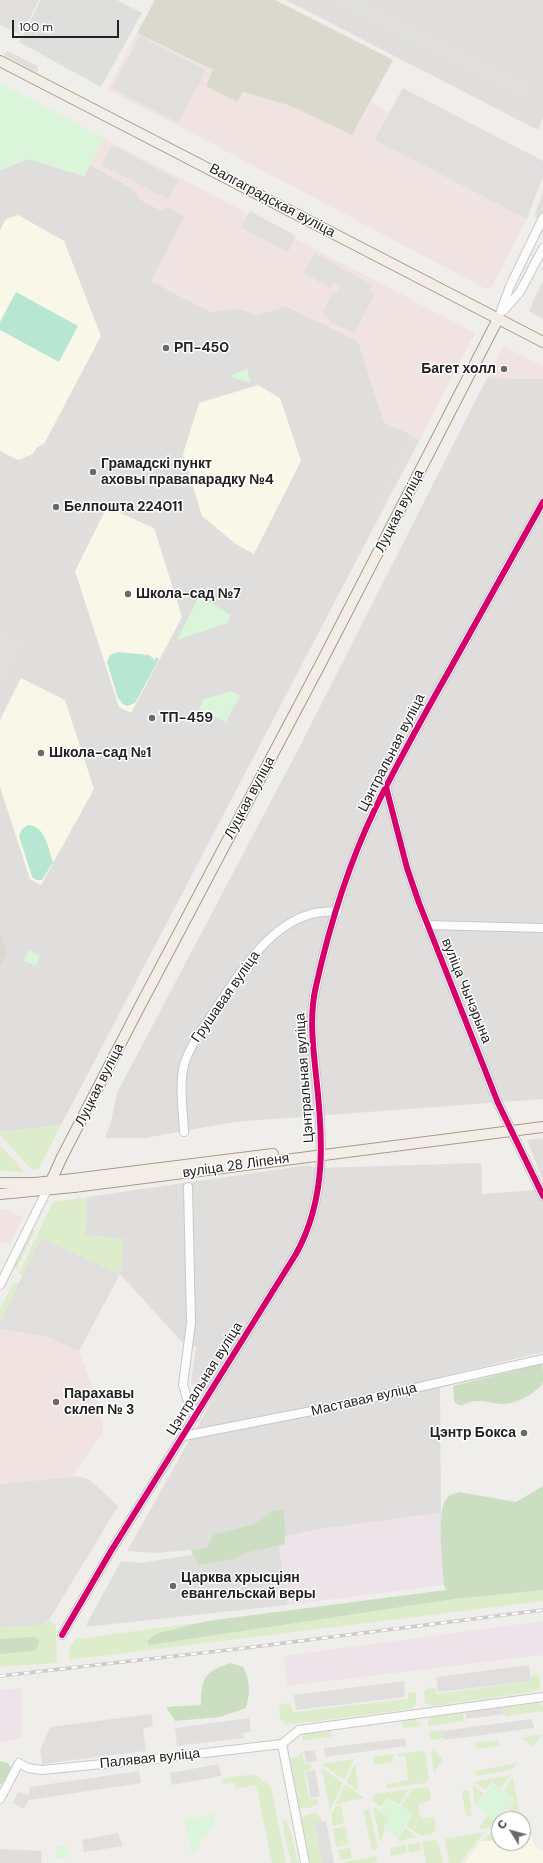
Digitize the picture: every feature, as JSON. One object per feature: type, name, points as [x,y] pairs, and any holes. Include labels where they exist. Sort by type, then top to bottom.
[{"type":"main road","name":"Валгаградская вуліца","points":[[0,61],[500,315],[543,342]]},
{"type":"main road","name":"Луцкая вуліца","points":[[49,1186],[139,1008],[377,556],[500,315]]},
{"type":"main road","name":"вуліца 28 Ліпеня","points":[[510,1128],[543,1120]]},
{"type":"main road","name":"вуліца 28 Ліпеня","points":[[0,1194],[49,1186],[322,1151],[510,1128],[543,1126]]},
{"type":"main road","name":"вуліца 28 Ліпеня","points":[[0,1183],[35,1183],[49,1186]]},
{"type":"street","name":"Луцкая вуліца","points":[[500,315],[510,286],[543,218]]},
{"type":"street","name":"Луцкая вуліца","points":[[500,315],[520,292],[543,248]]},
{"type":"street","name":"Цэнтральная вуліца","points":[[62,1635],[111,1551],[184,1436],[307,1234],[316,1202],[322,1151],[321,1117],[312,1042],[312,1007],[315,988],[337,912],[359,846],[386,787],[412,736],[543,502]]},
{"type":"street","name":"вуліца Чычэрына","points":[[386,787],[407,868],[427,925],[495,1097],[543,1196]]},
{"type":"street","name":"Грушавая вуліца","points":[[184,1132],[182,1081],[184,1065],[197,1038],[232,984],[256,952],[282,929],[313,914],[337,912]]},
{"type":"street","points":[[427,925],[543,928]]},
{"type":"street","name":"Луцкая вуліца","points":[[0,1285],[49,1186]]},
{"type":"street","points":[[188,1186],[191,1323],[183,1385],[187,1398],[196,1416]]},
{"type":"street","name":"Маставая вуліца","points":[[184,1436],[327,1408],[543,1359]]},
{"type":"street","points":[[305,1863],[282,1744],[299,1730],[543,1697]]},
{"type":"street","name":"Палявая вуліца","points":[[0,1799],[19,1763],[28,1768],[42,1770],[154,1760],[282,1744]]},
{"type":"shaded area","points":[[0,0],[39,0],[21,35],[0,25]]},
{"type":"shaded area","points":[[41,0],[117,0],[142,13],[101,87],[19,42]]},
{"type":"shaded area","points":[[155,0],[275,0],[393,60],[352,135],[291,106],[243,92],[237,102],[206,86],[213,70],[137,33]]},
{"type":"shaded area","points":[[286,0],[543,0],[543,117],[538,130]]},
{"type":"shaded area","points":[[323,0],[366,0],[537,86],[528,103]]},
{"type":"shaded area","points":[[137,33],[213,70],[236,102],[242,92],[291,106],[352,135],[371,102],[388,112],[374,140],[527,219],[492,286],[486,289],[177,125],[107,90]]},
{"type":"shaded area","points":[[140,36],[206,70],[178,123],[112,88]]},
{"type":"shaded area","points":[[8,51],[38,66],[37,73],[3,55]]},
{"type":"shaded area","points":[[403,88],[543,161],[543,175],[527,219],[374,140]]},
{"type":"shaded area","points":[[104,138],[475,333],[420,439],[384,422],[358,341],[286,306],[257,315],[237,308],[211,312],[151,281],[185,216],[168,207],[160,210],[139,199],[135,189],[90,165]]},
{"type":"shaded area","points":[[112,145],[178,180],[168,199],[102,165]]},
{"type":"shaded area","points":[[28,159],[84,176],[90,165],[135,190],[139,199],[160,210],[168,207],[185,216],[151,281],[211,312],[237,308],[257,315],[286,306],[358,341],[384,422],[420,439],[61,1125],[0,1132],[0,170]]},
{"type":"shaded area","points":[[543,192],[543,218],[542,220],[534,217]]},
{"type":"shaded area","points":[[250,211],[296,236],[288,252],[241,227]]},
{"type":"shaded area","points":[[18,215],[64,241],[101,336],[44,444],[37,447],[33,454],[18,460],[0,451],[0,230],[6,219]]},
{"type":"shaded area","points":[[314,253],[373,285],[370,291],[375,294],[354,333],[332,323],[323,312],[333,291],[338,293],[341,286],[334,282],[330,288],[304,273]]},
{"type":"shaded area","points":[[543,280],[543,319],[529,311]]},
{"type":"shaded area","points":[[504,346],[543,366],[543,379],[487,378]]},
{"type":"shaded area","points":[[487,378],[543,379],[543,1099],[234,1122],[145,1138],[105,1138],[111,1122],[117,1093],[300,746]]},
{"type":"shaded area","points":[[258,385],[280,398],[301,461],[254,554],[237,545],[202,516],[183,454],[199,403]]},
{"type":"shaded area","points":[[408,434],[419,439],[384,507],[373,502]]},
{"type":"shaded area","name":"Школа-сад №7","points":[[107,507],[154,528],[182,617],[131,713],[119,707],[75,571]]},
{"type":"shaded area","points":[[0,629],[25,642],[0,689]]},
{"type":"shaded area","name":"Школа-сад №1","points":[[21,678],[65,700],[94,789],[41,885],[30,879],[0,787],[0,720]]},
{"type":"shaded area","points":[[0,933],[7,953],[0,965]]},
{"type":"shaded area","points":[[543,1138],[543,1181],[527,1140]]},
{"type":"shaded area","points":[[481,1163],[482,1194],[534,1190],[543,1184],[543,1352],[440,1377],[441,1513],[320,1529],[278,1538],[191,1550],[156,1553],[127,1551],[215,1395],[191,1383],[196,1347],[181,1341],[120,1274],[123,1239],[85,1235],[87,1197],[309,1165],[316,1168]]},
{"type":"shaded area","points":[[0,1209],[4,1209],[23,1217],[10,1243],[0,1243]]},
{"type":"shaded area","points":[[41,1238],[120,1274],[79,1351],[47,1337],[0,1329],[0,1322]]},
{"type":"shaded area","points":[[0,1329],[47,1337],[79,1351],[99,1405],[96,1407],[103,1425],[103,1433],[73,1474],[74,1476],[0,1484]]},
{"type":"shaded area","points":[[78,1476],[90,1480],[118,1506],[49,1620],[41,1625],[0,1627],[0,1484]]},
{"type":"shaded area","points":[[441,1513],[444,1585],[287,1605],[278,1538],[320,1529]]},
{"type":"shaded area","points":[[278,1538],[287,1605],[85,1627],[121,1561],[139,1563],[192,1555],[191,1550]]},
{"type":"shaded area","points":[[543,1621],[543,1655],[287,1686],[283,1656]]},
{"type":"shaded area","points":[[529,1665],[531,1681],[438,1692],[436,1677]]},
{"type":"shaded area","points":[[404,1681],[405,1697],[296,1710],[294,1695]]},
{"type":"shaded area","points":[[21,1688],[21,1738],[0,1742],[0,1690]]},
{"type":"shaded area","points":[[503,1706],[504,1714],[466,1719],[465,1710]]},
{"type":"shaded area","points":[[152,1714],[153,1726],[143,1729],[146,1751],[42,1764],[40,1750],[50,1727]]},
{"type":"shaded area","points":[[249,1718],[251,1732],[243,1733],[244,1738],[177,1746],[175,1728]]},
{"type":"shaded area","points":[[532,1719],[534,1728],[444,1740],[442,1731]]},
{"type":"shaded area","points":[[405,1738],[406,1746],[325,1757],[324,1748]]},
{"type":"shaded area","points":[[315,1750],[317,1761],[306,1763],[304,1751]]},
{"type":"shaded area","points":[[219,1764],[221,1776],[172,1785],[170,1773]]},
{"type":"shaded area","points":[[315,1770],[320,1796],[311,1798],[306,1772]]},
{"type":"shaded area","points":[[139,1771],[141,1783],[29,1800],[23,1809],[13,1803],[18,1792],[29,1795],[30,1787]]},
{"type":"shaded area","points":[[326,1821],[334,1863],[322,1863],[315,1823]]},
{"type":"shaded area","points":[[118,1833],[123,1846],[84,1852],[82,1840]]},
{"type":"shaded area","points":[[531,1836],[534,1845],[543,1851],[543,1863],[465,1863],[482,1841],[491,1840],[491,1851],[531,1851]]},
{"type":"shaded area","points":[[0,1849],[42,1851],[41,1863],[0,1863]]},
{"type":"green space","points":[[0,83],[104,138],[84,176],[28,159],[0,170]]},
{"type":"green space","points":[[16,292],[78,326],[59,362],[0,330],[0,322]]},
{"type":"green space","points":[[247,369],[251,383],[229,376]]},
{"type":"green space","points":[[199,596],[231,615],[228,623],[177,640]]},
{"type":"green space","points":[[118,652],[149,655],[155,660],[156,657],[159,659],[135,703],[127,706],[118,698],[107,662],[110,655]]},
{"type":"green space","points":[[231,691],[240,696],[226,722],[199,708],[204,699]]},
{"type":"green space","points":[[28,825],[39,829],[43,834],[53,862],[42,880],[36,880],[32,877],[19,836],[22,829]]},
{"type":"green space","points":[[29,950],[40,956],[35,966],[24,960]]},
{"type":"green space","points":[[61,1125],[38,1170],[32,1170],[0,1135],[0,1132]]},
{"type":"green space","points":[[0,1145],[25,1172],[0,1171]]},
{"type":"green space","points":[[87,1197],[85,1235],[124,1239],[120,1274],[41,1238],[23,1276],[19,1273],[53,1202]]},
{"type":"green space","points":[[33,1230],[35,1231],[16,1270],[14,1266]]},
{"type":"green space","points":[[14,1282],[19,1283],[0,1322],[0,1309]]},
{"type":"green space","points":[[542,1364],[543,1382],[541,1386],[521,1399],[506,1404],[473,1401],[461,1406],[454,1402],[453,1386]]},
{"type":"green space","points":[[543,1486],[543,1590],[454,1599],[149,1645],[147,1641],[159,1633],[207,1621],[446,1590],[444,1585],[441,1516],[446,1499],[459,1492],[516,1502]]},
{"type":"green space","points":[[284,1509],[285,1544],[249,1552],[237,1558],[199,1565],[191,1550],[207,1548],[213,1535],[255,1524],[272,1511]]},
{"type":"green space","points":[[447,1590],[454,1599],[543,1590],[543,1601],[69,1660],[69,1648],[76,1639]]},
{"type":"green space","points":[[49,1620],[56,1626],[57,1663],[0,1667],[0,1627],[41,1625]]},
{"type":"green space","points":[[33,1637],[38,1639],[40,1642],[35,1651],[0,1654],[0,1639]]},
{"type":"green space","points":[[231,1663],[243,1667],[246,1672],[249,1682],[249,1692],[246,1708],[220,1717],[175,1721],[166,1707],[201,1705],[202,1688],[206,1677],[215,1669]]},
{"type":"green space","points":[[531,1676],[539,1676],[541,1686],[534,1692],[432,1706],[425,1703],[424,1691],[429,1687],[436,1688],[436,1694],[531,1681]]},
{"type":"green space","points":[[414,1692],[416,1694],[416,1704],[411,1709],[286,1725],[280,1720],[279,1708],[285,1703],[291,1705],[293,1712],[408,1699],[408,1693]]},
{"type":"green space","points":[[538,1703],[543,1707],[543,1711],[505,1716],[505,1707]]},
{"type":"green space","points":[[461,1712],[463,1714],[464,1721],[428,1726],[428,1721],[431,1716]]},
{"type":"green space","points":[[414,1718],[420,1723],[421,1726],[403,1728],[402,1720]]},
{"type":"green space","points":[[328,1729],[331,1731],[331,1737],[303,1741],[302,1733]]},
{"type":"green space","points":[[442,1730],[443,1738],[432,1740],[430,1738],[428,1732]]},
{"type":"green space","points":[[543,1734],[533,1747],[522,1738]]},
{"type":"green space","points":[[499,1740],[499,1746],[476,1749],[475,1743]]},
{"type":"green space","points":[[433,1750],[443,1759],[434,1772],[431,1753]]},
{"type":"green space","points":[[423,1751],[426,1754],[429,1778],[426,1783],[387,1788],[387,1784],[408,1780],[405,1756],[399,1757],[397,1754]]},
{"type":"green space","points":[[302,1752],[305,1764],[309,1764],[312,1767],[304,1772],[310,1799],[317,1799],[318,1803],[314,1806],[306,1808],[299,1807],[297,1804],[289,1758],[297,1757]]},
{"type":"green space","points":[[393,1754],[393,1762],[374,1765],[373,1757]]},
{"type":"green space","points":[[354,1759],[344,1780],[322,1764]]},
{"type":"green space","points":[[0,1761],[8,1763],[12,1769],[5,1781],[0,1785]]},
{"type":"green space","points":[[355,1763],[358,1790],[346,1782]]},
{"type":"green space","points":[[517,1763],[513,1769],[476,1776],[475,1771]]},
{"type":"green space","points":[[321,1767],[343,1783],[330,1810]]},
{"type":"green space","points":[[254,1774],[271,1787],[286,1863],[272,1863],[256,1785],[236,1789],[234,1782],[222,1784],[222,1779]]},
{"type":"green space","points":[[511,1775],[501,1788],[492,1782],[486,1790],[474,1782]]},
{"type":"green space","points":[[513,1777],[519,1811],[508,1810],[515,1799],[504,1790]]},
{"type":"green space","points":[[345,1784],[364,1798],[336,1804]]},
{"type":"green space","points":[[493,1784],[514,1799],[506,1811],[491,1811],[491,1817],[477,1806]]},
{"type":"green space","points":[[473,1786],[484,1793],[475,1806]]},
{"type":"green space","points":[[427,1787],[430,1790],[431,1800],[419,1804],[419,1813],[422,1819],[434,1817],[436,1829],[432,1834],[421,1836],[406,1826],[413,1814],[401,1806],[412,1789]]},
{"type":"green space","points":[[409,1789],[399,1805],[388,1798],[381,1807],[373,1801],[372,1797],[375,1794]]},
{"type":"green space","points":[[469,1790],[472,1816],[466,1816],[462,1791]]},
{"type":"green space","points":[[388,1799],[412,1814],[398,1838],[384,1829],[391,1818],[381,1810]]},
{"type":"green space","points":[[341,1805],[344,1823],[333,1826],[331,1816],[335,1807]]},
{"type":"green space","points":[[373,1806],[390,1818],[383,1829],[385,1830],[380,1841]]},
{"type":"green space","points":[[369,1809],[378,1848],[372,1850],[363,1810]]},
{"type":"green space","points":[[316,1813],[321,1817],[321,1822],[315,1824],[322,1863],[309,1863],[301,1820],[305,1815]]},
{"type":"green space","points":[[213,1814],[214,1823],[192,1855],[185,1819]]},
{"type":"green space","points":[[488,1816],[491,1818],[491,1827],[481,1829],[479,1827]]},
{"type":"green space","points":[[286,1820],[291,1832],[298,1863],[291,1863],[282,1821]]},
{"type":"green space","points":[[345,1826],[349,1844],[336,1847],[333,1829]]},
{"type":"green space","points":[[405,1828],[417,1837],[399,1841],[398,1839]]},
{"type":"green space","points":[[485,1832],[460,1863],[449,1863],[445,1839]]},
{"type":"green space","points":[[491,1833],[491,1840],[482,1841]]},
{"type":"green space","points":[[435,1840],[438,1843],[443,1863],[426,1863],[422,1842]]},
{"type":"green space","points":[[420,1843],[421,1850],[409,1853],[408,1844]]},
{"type":"green space","points":[[67,1845],[69,1857],[56,1859],[55,1847]]},
{"type":"green space","points":[[406,1845],[407,1853],[391,1856],[390,1848]]},
{"type":"green space","points":[[350,1848],[352,1858],[340,1860],[338,1850]]},
{"type":"green space","points":[[376,1856],[377,1863],[340,1863]]},
{"type":"railway","points":[[0,1676],[245,1648],[543,1610]]},
{"type":"cycle path","points":[[62,1635],[111,1551],[296,1254],[306,1233],[318,1189],[321,1144],[313,1042],[312,1020],[314,997],[321,964],[348,873],[375,809],[393,773],[543,502]]},
{"type":"cycle path","points":[[386,787],[407,868],[419,903],[498,1103],[543,1196]]},
{"type":"place","name":"РП-450","points":[[166,348]]},
{"type":"place","name":"Багет холл","points":[[504,369]]},
{"type":"place","name":"Грамадскі пункт аховы правапарадку №4","points":[[93,472]]},
{"type":"place","name":"Белпошта 224011","points":[[56,507]]},
{"type":"place","name":"Школа-сад №7","points":[[128,594]]},
{"type":"place","name":"ТП-459","points":[[152,718]]},
{"type":"place","name":"Школа-сад №1","points":[[41,753]]},
{"type":"place","name":"Парахавы склеп № 3","points":[[56,1402]]},
{"type":"place","name":"Цэнтр Бокса","points":[[524,1433]]},
{"type":"place","name":"Царква хрысціян евангельскай веры","points":[[173,1586]]}]
